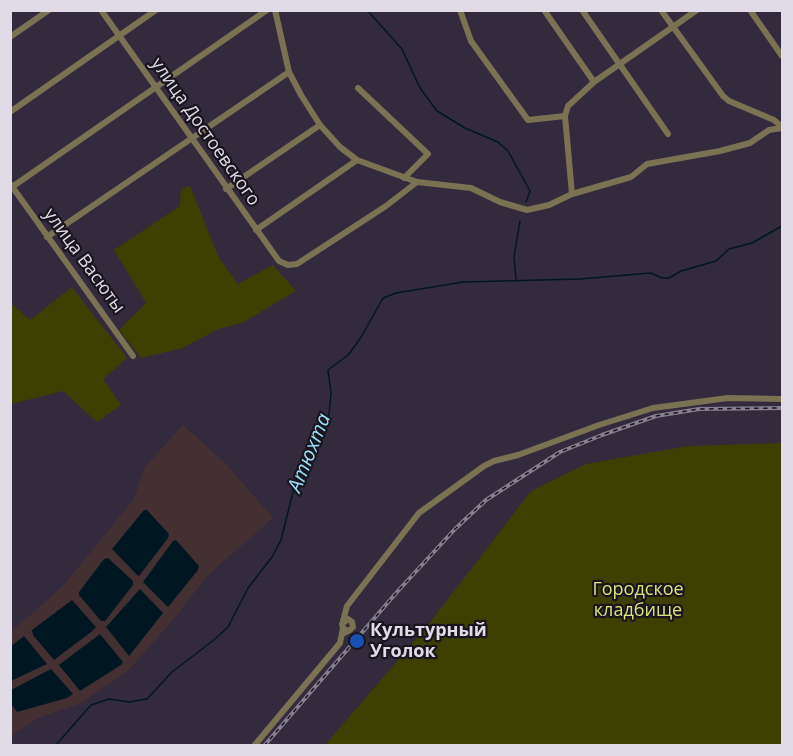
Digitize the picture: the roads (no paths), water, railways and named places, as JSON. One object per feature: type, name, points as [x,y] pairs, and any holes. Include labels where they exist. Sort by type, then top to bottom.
[{"type":"street","points":[[10,38],[49,10]]},
{"type":"street","name":"улица Достоевского","points":[[101,10],[279,261],[288,265],[297,264],[386,206],[417,182]]},
{"type":"street","points":[[10,112],[156,10]]},
{"type":"street","points":[[11,186],[267,10]]},
{"type":"street","points":[[275,10],[289,72],[320,125],[340,147],[357,160],[404,178],[417,182],[471,188],[500,202],[527,210],[549,205],[572,194],[632,177],[647,164],[720,151],[750,142],[769,130],[783,127]]},
{"type":"street","points":[[460,10],[471,41],[528,120],[565,116]]},
{"type":"street","points":[[544,10],[594,82]]},
{"type":"street","points":[[582,10],[668,134]]},
{"type":"street","points":[[661,10],[723,96],[729,101],[774,120],[783,127]]},
{"type":"street","points":[[572,194],[565,116],[568,106],[594,82],[697,10]]},
{"type":"street","points":[[750,10],[783,56]]},
{"type":"street","points":[[47,237],[289,72]]},
{"type":"street","points":[[358,87],[428,154],[404,178]]},
{"type":"street","points":[[226,189],[320,125]]},
{"type":"street","points":[[256,230],[357,160]]},
{"type":"street","name":"улица Васюты","points":[[11,186],[134,356]]},
{"type":"street","points":[[254,746],[333,653],[340,643],[347,606],[419,513],[484,466],[653,408],[728,398],[783,399]]},
{"type":"water","points":[[144,510],[147,510],[169,534],[139,576],[112,549]]},
{"type":"water","points":[[176,540],[199,566],[168,607],[143,582]]},
{"type":"water","points":[[108,558],[133,581],[133,585],[105,621],[101,621],[79,595],[79,592],[104,559]]},
{"type":"water","points":[[140,589],[163,613],[129,656],[106,627]]},
{"type":"water","points":[[72,600],[96,627],[54,660],[33,635],[32,630]]},
{"type":"water","points":[[100,634],[123,662],[80,691],[59,665]]},
{"type":"water","points":[[24,636],[47,664],[11,681],[11,646]]},
{"type":"water","points":[[51,669],[73,694],[67,698],[17,712],[11,704],[11,690]]},
{"type":"waterway","points":[[367,10],[402,49],[420,88],[437,111],[465,128],[498,142],[508,151],[530,191],[526,202]]},
{"type":"waterway","points":[[516,279],[514,257],[520,221]]},
{"type":"waterway","name":"Атюхта","points":[[55,746],[91,705],[109,699],[129,702],[147,699],[172,672],[228,627],[248,588],[272,557],[281,540],[296,480],[321,437],[329,414],[331,393],[328,370],[348,355],[360,339],[383,298],[396,293],[463,282],[580,279],[651,273],[662,278],[669,278],[681,271],[716,261],[729,249],[752,243],[782,226]]},
{"type":"railway","points":[[264,746],[397,592],[455,529],[486,500],[560,452],[656,416],[699,409],[782,408]]},
{"type":"place","name":"Культурный Уголок","points":[[357,641]]},
{"type":"park label","name":"Городское кладбище","points":[[638,600]]}]
